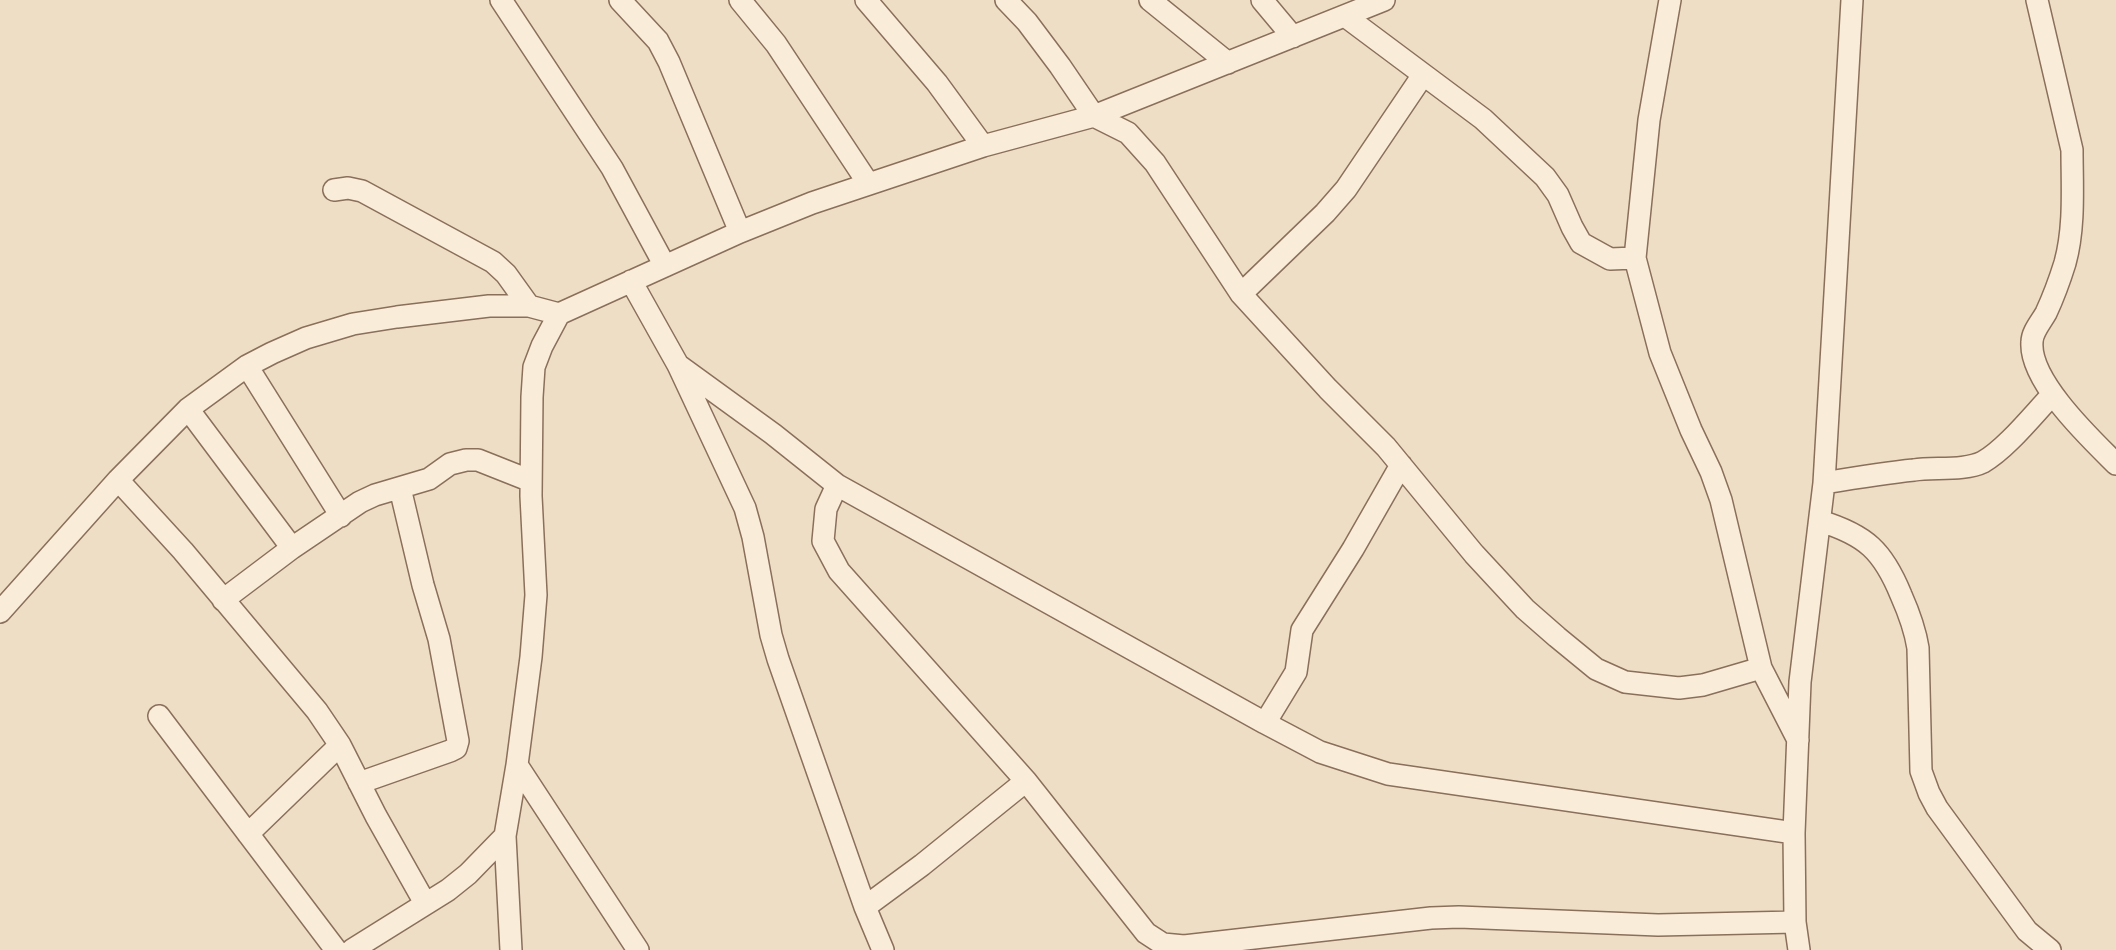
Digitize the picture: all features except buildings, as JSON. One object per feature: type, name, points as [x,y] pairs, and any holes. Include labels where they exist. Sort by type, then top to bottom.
[{"type":"street","points":[[501,0],[612,168],[665,266]]},
{"type":"street","points":[[620,0],[658,41],[670,62],[740,232]]},
{"type":"street","points":[[740,0],[776,44],[869,183]]},
{"type":"street","points":[[866,0],[937,83],[983,146]]},
{"type":"street","points":[[1006,0],[1027,22],[1094,116],[1128,133],[1144,149],[1241,294],[1328,389],[1386,447],[1474,555],[1525,609],[1596,669],[1625,682],[1679,688],[1703,685],[1761,668]]},
{"type":"street","points":[[1150,0],[1228,63]]},
{"type":"street","points":[[1262,0],[1293,37]]},
{"type":"street","points":[[511,950],[505,836],[517,765],[537,595],[531,481],[531,397],[534,367],[559,314],[740,232],[812,203],[983,146],[1094,116],[1293,37],[1356,8],[1384,0]]},
{"type":"street","points":[[1670,0],[1649,120],[1635,258],[1660,352],[1721,500],[1761,668],[1799,741]]},
{"type":"street","points":[[1799,950],[1795,922],[1794,833],[1800,682],[1824,483],[1852,0]]},
{"type":"street","points":[[2037,0],[2072,150],[2071,223],[2065,261],[2046,314],[2031,343],[2037,366],[2052,395],[2116,464]]},
{"type":"street","points":[[1356,8],[1423,75],[1483,119],[1545,177],[1558,195],[1581,243],[1610,259],[1635,258]]},
{"type":"street","points":[[1241,294],[1325,213],[1346,189],[1423,75]]},
{"type":"street","points":[[334,190],[348,188],[362,191],[493,262],[529,306]]},
{"type":"street","points":[[631,281],[678,365],[745,508],[775,647],[865,907],[883,950]]},
{"type":"street","points":[[0,612],[118,480],[188,409],[247,366],[306,338],[353,324],[478,307],[529,306],[559,314]]},
{"type":"street","points":[[678,365],[773,434],[837,485],[1320,752],[1388,774],[1794,833]]},
{"type":"street","points":[[247,366],[341,516]]},
{"type":"street","points":[[1824,483],[1914,470],[1966,468],[1975,465],[2010,439],[2052,395]]},
{"type":"street","points":[[188,409],[292,548]]},
{"type":"street","points":[[223,600],[292,548],[375,495],[429,479],[450,464],[478,460],[531,481]]},
{"type":"street","points":[[1265,723],[1296,672],[1303,631],[1401,465]]},
{"type":"street","points":[[118,480],[169,534],[317,711],[340,745],[425,903]]},
{"type":"street","points":[[837,485],[826,509],[824,541],[839,571],[1026,781],[1146,933],[1163,944],[1184,946],[1459,917],[1658,925],[1795,922]]},
{"type":"street","points":[[359,783],[450,751],[456,748],[458,741],[439,639],[400,488]]},
{"type":"street","points":[[1820,521],[1856,535],[1874,548],[1890,569],[1915,632],[1919,674],[1921,771],[1929,793],[2027,931],[2050,950]]},
{"type":"street","points":[[159,716],[336,950]]},
{"type":"street","points":[[248,834],[340,745]]},
{"type":"street","points":[[517,765],[638,950]]},
{"type":"street","points":[[865,907],[1026,781]]},
{"type":"street","points":[[352,950],[448,890],[468,874],[505,836]]}]
